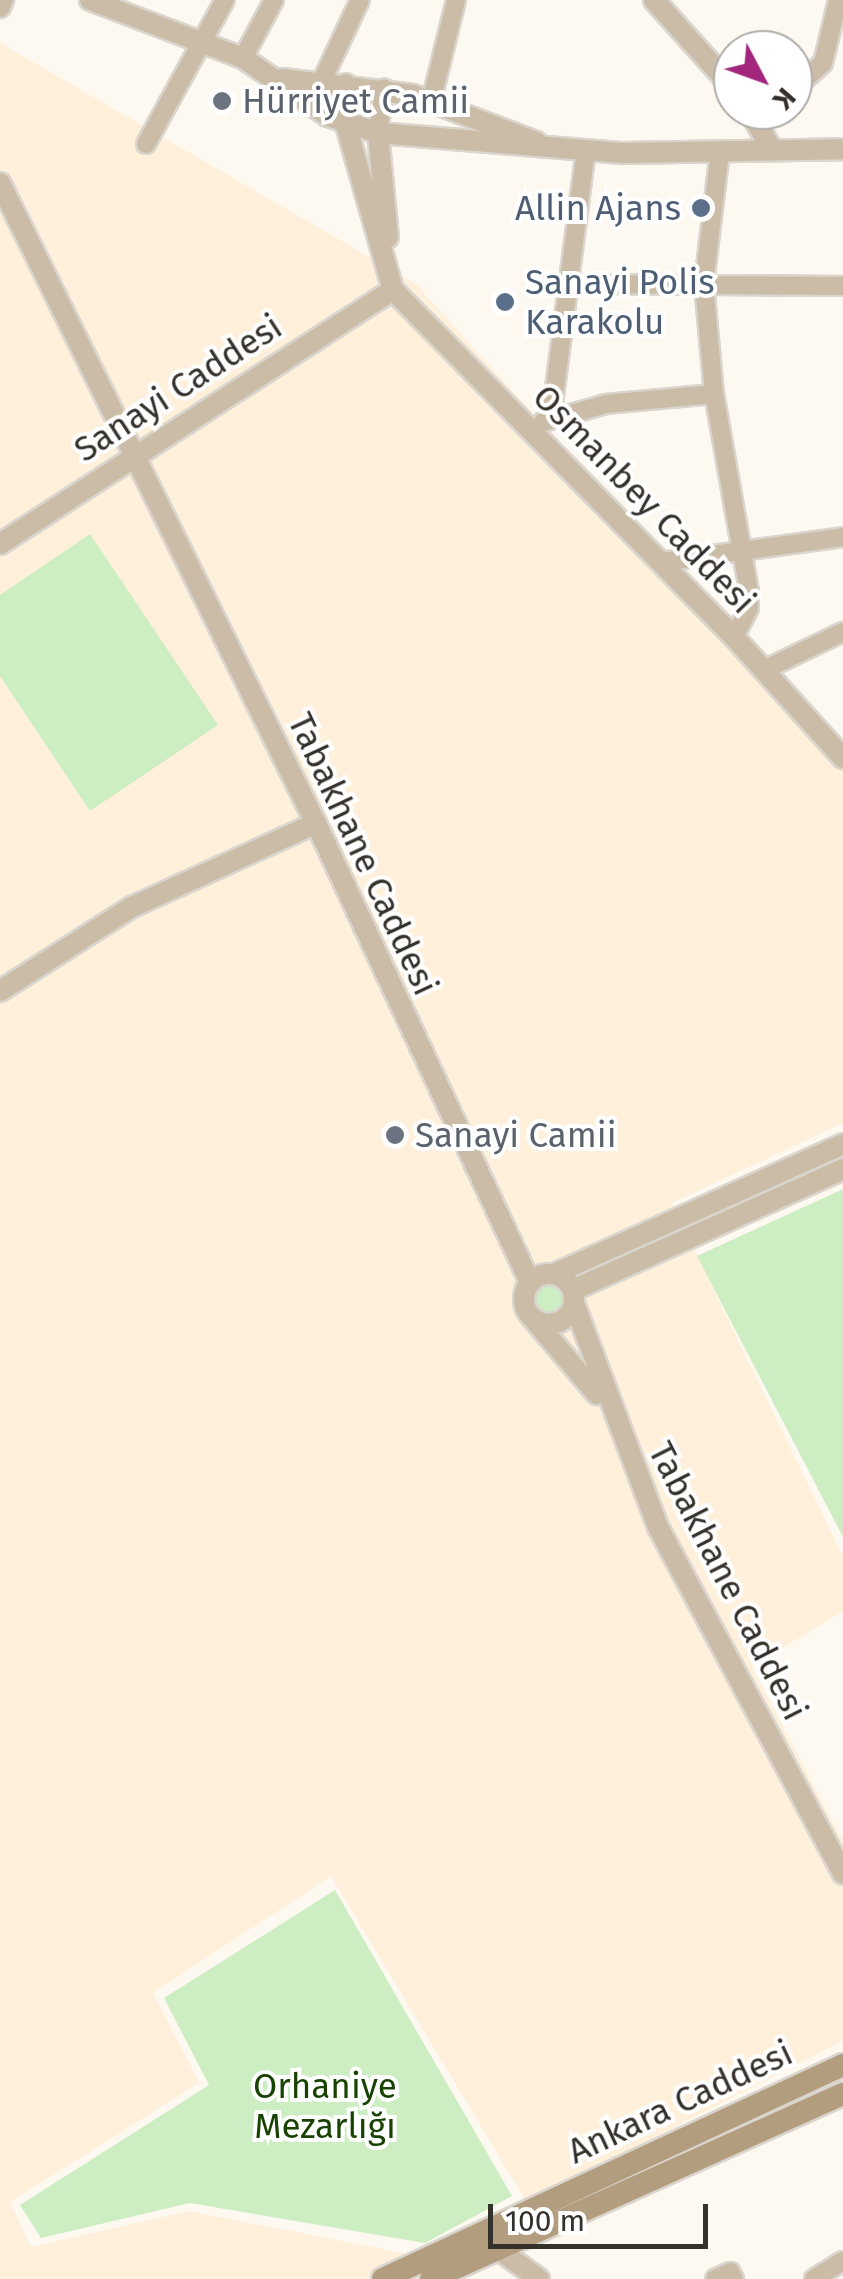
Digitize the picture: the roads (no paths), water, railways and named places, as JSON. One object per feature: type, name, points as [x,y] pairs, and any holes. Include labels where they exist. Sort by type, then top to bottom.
[{"type":"main road","name":"Ankara Caddesi","points":[[383,2279],[843,2065]]},
{"type":"main road","name":"Ankara Caddesi","points":[[431,2279],[843,2094]]},
{"type":"street","points":[[0,7],[3,0]]},
{"type":"street","points":[[90,0],[243,58],[283,79],[346,125],[378,133],[586,151],[843,149]]},
{"type":"street","points":[[146,144],[225,0]]},
{"type":"street","points":[[243,58],[274,0]]},
{"type":"street","points":[[322,82],[360,0]]},
{"type":"street","points":[[431,102],[456,0]]},
{"type":"street","points":[[654,0],[713,66]]},
{"type":"street","points":[[813,71],[822,63],[838,0]]},
{"type":"street","points":[[283,79],[384,88],[558,150]]},
{"type":"street","points":[[346,82],[346,125]]},
{"type":"street","points":[[384,88],[378,133],[393,290]]},
{"type":"street","name":"Osmanbey Caddesi","points":[[346,125],[393,290],[734,636],[843,758]]},
{"type":"street","points":[[765,130],[772,150]]},
{"type":"street","points":[[552,419],[586,151]]},
{"type":"street","points":[[720,151],[704,284],[714,394],[749,608],[734,636]]},
{"type":"street","name":"Tabakhane Caddesi","points":[[0,184],[316,823],[530,1282]]},
{"type":"street","points":[[570,284],[843,286]]},
{"type":"street","name":"Sanayi Caddesi","points":[[0,544],[393,290]]},
{"type":"street","points":[[529,427],[606,404],[714,394]]},
{"type":"street","points":[[661,562],[843,536]]},
{"type":"street","points":[[764,670],[843,632]]},
{"type":"street","points":[[0,992],[132,908],[316,823]]},
{"type":"street","points":[[613,1422],[572,1358],[524,1305],[530,1282],[843,1144]]},
{"type":"street","points":[[533,1319],[556,1324],[574,1298],[835,1172],[819,1155]]},
{"type":"street","points":[[554,1274],[574,1298],[613,1422]]},
{"type":"street","name":"Tabakhane Caddesi","points":[[613,1422],[658,1527],[843,1874]]},
{"type":"street","points":[[498,2249],[539,2279]]},
{"type":"street","points":[[814,2279],[843,2261]]},
{"type":"street","points":[[714,2279],[730,2272],[734,2279]]},
{"type":"place","name":"Hürriyet Camii","points":[[222,101]]},
{"type":"place","name":"Allin Ajans","points":[[701,208]]},
{"type":"place","name":"Sanayi Polis Karakolu","points":[[505,302]]},
{"type":"place","name":"Sanayi Camii","points":[[395,1135]]},
{"type":"park label","name":"Orhaniye Mezarlığı","points":[[325,2106]]}]
